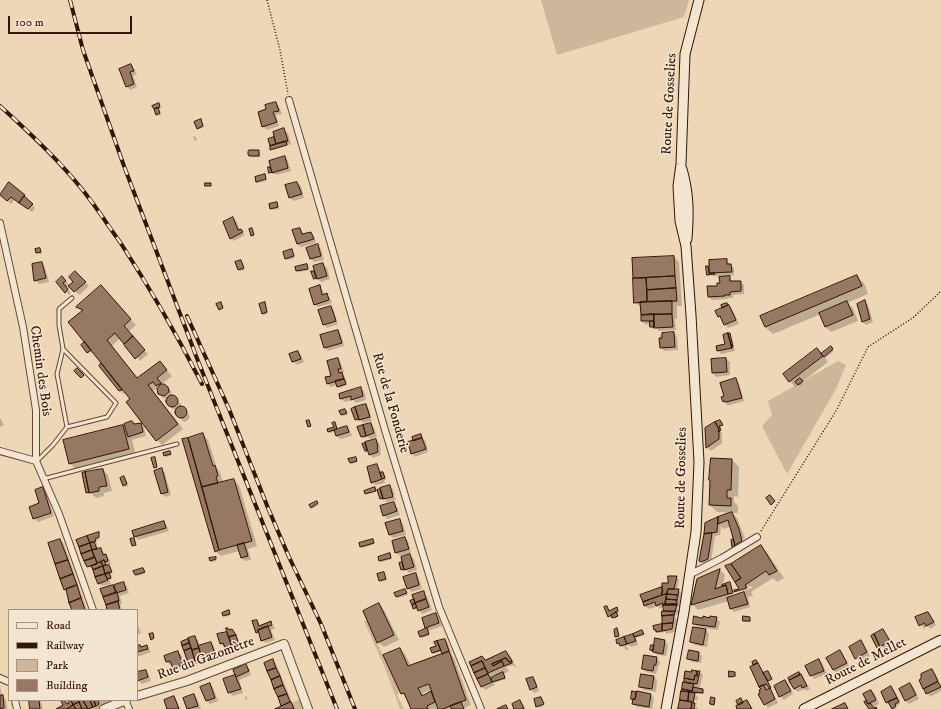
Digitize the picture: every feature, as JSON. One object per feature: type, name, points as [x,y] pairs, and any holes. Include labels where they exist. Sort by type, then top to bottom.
[{"type":"main road","name":"Route de Gosselies","points":[[666,709],[696,532],[699,462],[692,315],[686,246],[680,221],[678,186],[681,164],[685,54],[699,0]]},
{"type":"main road","name":"Route de Mellet","points":[[804,709],[941,640]]},
{"type":"street","name":"Rue de la Fonderie","points":[[290,100],[383,422],[440,607],[481,709]]},
{"type":"street","name":"Chemin des Bois","points":[[0,223],[23,327],[36,410],[36,462],[59,514],[93,609]]},
{"type":"street","points":[[0,451],[36,462]]},
{"type":"street","points":[[689,575],[722,558],[757,537]]},
{"type":"street","name":"Rue du Gazomètre","points":[[138,696],[187,681],[284,644],[308,709]]},
{"type":"street","points":[[104,709],[124,701]]},
{"type":"lane","points":[[67,427],[57,374],[63,349],[59,325],[59,309],[72,298]]},
{"type":"lane","points":[[36,462],[53,445],[67,427],[107,418],[116,403],[63,349]]},
{"type":"lane","points":[[43,479],[177,444]]},
{"type":"path","points":[[267,0],[280,50],[290,100]]},
{"type":"path","points":[[757,537],[836,411],[868,347],[914,317],[941,290]]},
{"type":"green space","points":[[541,0],[689,0],[684,17],[557,55]]},
{"type":"green space","points":[[838,361],[846,365],[836,389],[787,474],[762,426],[772,415],[768,401]]},
{"type":"green space","points":[[364,621],[367,621],[400,692],[397,695],[404,709],[400,709],[385,668]]},
{"type":"green space","points":[[301,699],[305,709],[277,709]]},
{"type":"building","points":[[131,64],[134,71],[130,72],[134,84],[126,87],[119,69]]},
{"type":"building","points":[[276,102],[279,111],[273,112],[277,122],[262,127],[258,112],[266,109],[265,105]]},
{"type":"building","points":[[159,103],[160,107],[154,109],[152,106]]},
{"type":"building","points":[[158,108],[160,113],[156,115],[154,109]]},
{"type":"building","points":[[201,119],[203,126],[197,129],[194,122]]},
{"type":"building","points":[[284,128],[288,141],[276,144],[273,132]]},
{"type":"building","points":[[274,137],[276,144],[270,146],[268,139]]},
{"type":"building","points":[[286,141],[287,145],[270,150],[270,146]]},
{"type":"building","points":[[249,150],[259,150],[259,156],[249,156]]},
{"type":"building","points":[[285,156],[288,168],[272,173],[269,161]]},
{"type":"building","points":[[268,167],[270,167],[272,172],[269,173]]},
{"type":"building","points":[[265,174],[266,179],[256,182],[255,177]]},
{"type":"building","points":[[9,182],[25,195],[19,203],[11,197],[7,201],[0,195]]},
{"type":"building","points":[[297,182],[302,194],[289,198],[285,185]]},
{"type":"building","points":[[205,183],[211,183],[211,186],[205,186]]},
{"type":"building","points":[[24,196],[33,204],[28,209],[19,203]]},
{"type":"building","points":[[277,202],[278,207],[270,209],[269,204]]},
{"type":"building","points":[[233,217],[238,230],[241,229],[243,232],[230,239],[223,222]]},
{"type":"building","points":[[252,228],[254,235],[251,236],[249,229]]},
{"type":"building","points":[[300,228],[302,234],[311,232],[314,239],[297,244],[292,230]]},
{"type":"building","points":[[318,244],[321,256],[310,259],[306,248]]},
{"type":"building","points":[[40,248],[41,252],[36,253],[35,249]]},
{"type":"building","points":[[292,249],[294,256],[285,259],[283,252]]},
{"type":"building","points":[[674,256],[675,276],[633,278],[632,258]]},
{"type":"building","points":[[727,259],[727,264],[731,264],[732,272],[709,273],[709,260]]},
{"type":"building","points":[[241,260],[244,268],[238,270],[235,262]]},
{"type":"building","points":[[42,262],[46,278],[34,281],[32,264]]},
{"type":"building","points":[[323,263],[327,276],[317,279],[313,266]]},
{"type":"building","points":[[307,264],[308,269],[296,271],[295,267]]},
{"type":"building","points":[[706,266],[708,266],[709,273],[715,274],[707,275]]},
{"type":"building","points":[[75,271],[86,282],[74,292],[68,286],[73,282],[69,277]]},
{"type":"building","points":[[311,271],[314,271],[316,278],[314,279]]},
{"type":"building","points":[[857,275],[862,286],[765,327],[760,316]]},
{"type":"building","points":[[62,276],[66,281],[63,283],[68,289],[65,293],[56,282]]},
{"type":"building","points":[[675,276],[676,288],[647,290],[646,278]]},
{"type":"building","points":[[730,276],[730,281],[741,281],[741,291],[730,292],[730,295],[724,295],[725,296],[708,297],[707,286],[717,286],[717,283],[720,283],[719,277]]},
{"type":"building","points":[[633,278],[646,278],[647,302],[634,303]]},
{"type":"building","points":[[101,285],[131,319],[124,326],[133,336],[124,344],[115,333],[107,340],[137,378],[160,361],[167,370],[157,378],[161,383],[156,386],[153,382],[148,385],[178,424],[156,441],[126,402],[130,399],[68,322],[83,310],[76,307]]},
{"type":"building","points":[[320,285],[322,295],[327,293],[329,300],[314,305],[309,289]]},
{"type":"building","points":[[676,288],[677,301],[647,302],[647,290]]},
{"type":"building","points":[[865,300],[870,319],[862,322],[857,304]]},
{"type":"building","points":[[672,301],[672,314],[641,315],[640,302]]},
{"type":"building","points":[[847,301],[853,315],[825,327],[819,313]]},
{"type":"building","points":[[221,302],[223,308],[219,310],[216,304]]},
{"type":"building","points":[[265,302],[267,312],[262,314],[259,304]]},
{"type":"building","points":[[727,303],[728,305],[722,308],[721,305]]},
{"type":"building","points":[[729,305],[736,320],[724,325],[720,316],[718,317],[715,311]]},
{"type":"building","points":[[331,306],[336,321],[323,325],[318,310]]},
{"type":"building","points":[[654,314],[672,314],[673,327],[654,328]]},
{"type":"building","points":[[654,314],[654,321],[641,321],[641,315]]},
{"type":"building","points":[[650,321],[654,321],[654,327],[650,327]]},
{"type":"building","points":[[338,330],[342,343],[324,348],[320,335]]},
{"type":"building","points":[[674,332],[675,347],[660,348],[659,338],[662,338],[662,333]]},
{"type":"building","points":[[728,333],[732,348],[717,351],[716,346],[725,344],[723,335]]},
{"type":"building","points":[[728,333],[730,333],[732,348]]},
{"type":"building","points":[[133,336],[145,350],[135,359],[124,345]]},
{"type":"building","points":[[85,342],[91,350],[87,353],[81,345]]},
{"type":"building","points":[[831,346],[833,349],[824,357],[821,354]]},
{"type":"building","points":[[817,348],[823,356],[789,382],[783,374]]},
{"type":"building","points":[[298,351],[301,359],[292,362],[289,354]]},
{"type":"building","points":[[338,358],[341,369],[338,369],[339,373],[342,372],[344,379],[327,384],[325,377],[331,376],[327,361]]},
{"type":"building","points":[[726,358],[727,372],[712,373],[711,359]]},
{"type":"building","points":[[101,363],[122,390],[119,391],[99,366]]},
{"type":"building","points":[[77,368],[84,375],[81,378],[74,371]]},
{"type":"building","points":[[736,378],[742,398],[723,402],[721,397],[724,396],[720,383]]},
{"type":"building","points":[[800,378],[803,381],[798,385],[795,382]]},
{"type":"building","points":[[344,379],[346,384],[337,387],[335,381]]},
{"type":"building","points":[[161,384],[168,387],[169,392],[164,396],[158,394],[157,389]]},
{"type":"building","points":[[361,387],[363,396],[351,400],[351,396],[340,399],[339,394]]},
{"type":"building","points":[[172,395],[176,397],[178,401],[176,405],[172,407],[168,405],[166,401],[168,397]]},
{"type":"building","points":[[366,404],[370,417],[359,420],[355,407]]},
{"type":"building","points":[[181,406],[185,408],[187,412],[185,416],[181,418],[177,416],[175,412],[177,408]]},
{"type":"building","points":[[355,407],[359,419],[355,420],[351,409]]},
{"type":"building","points":[[345,409],[347,413],[341,415],[339,411]]},
{"type":"building","points":[[309,420],[311,426],[308,427],[306,421]]},
{"type":"building","points":[[720,420],[723,425],[719,426],[721,430],[718,432],[719,429],[715,422]]},
{"type":"building","points":[[132,421],[134,424],[141,423],[143,432],[128,437],[124,424]]},
{"type":"building","points":[[335,422],[337,429],[328,432],[327,429],[334,427],[332,423]]},
{"type":"building","points":[[715,422],[719,429],[719,439],[706,448],[705,428]]},
{"type":"building","points":[[371,423],[374,433],[366,436],[363,425]]},
{"type":"building","points":[[123,425],[129,449],[69,464],[63,440]]},
{"type":"building","points":[[363,425],[366,436],[361,437],[357,427]]},
{"type":"building","points":[[347,426],[349,432],[336,436],[334,430]]},
{"type":"building","points":[[203,433],[213,466],[215,465],[218,483],[202,487],[188,438]]},
{"type":"building","points":[[421,434],[422,438],[413,441],[412,437]]},
{"type":"building","points":[[188,438],[219,550],[215,552],[182,439]]},
{"type":"building","points":[[422,438],[426,449],[411,454],[408,442]]},
{"type":"building","points":[[376,439],[378,452],[369,455],[365,442]]},
{"type":"building","points":[[365,443],[367,451],[365,451],[362,444]]},
{"type":"building","points":[[170,451],[171,454],[164,456],[163,453]]},
{"type":"building","points":[[155,457],[157,467],[154,468],[151,458]]},
{"type":"building","points":[[356,457],[357,461],[350,463],[348,459]]},
{"type":"building","points":[[711,458],[732,459],[731,490],[727,490],[727,498],[731,498],[731,506],[709,505]]},
{"type":"building","points":[[377,464],[382,479],[371,483],[367,467]]},
{"type":"building","points":[[162,468],[168,492],[161,494],[154,471]]},
{"type":"building","points":[[103,469],[107,486],[99,487],[99,491],[89,493],[85,472]]},
{"type":"building","points":[[85,472],[89,492],[86,493],[82,473]]},
{"type":"building","points":[[383,472],[385,478],[382,479],[380,473]]},
{"type":"building","points":[[124,476],[127,484],[123,486],[120,478]]},
{"type":"building","points":[[234,479],[252,541],[219,550],[202,487]]},
{"type":"building","points":[[390,485],[393,497],[383,499],[380,488]]},
{"type":"building","points":[[43,487],[51,513],[33,519],[29,507],[39,503],[35,490]]},
{"type":"building","points":[[375,487],[376,491],[365,494],[364,491]]},
{"type":"building","points":[[380,489],[383,498],[380,499],[377,490]]},
{"type":"building","points":[[770,495],[775,501],[771,505],[766,498]]},
{"type":"building","points":[[317,501],[318,503],[311,508],[309,505]]},
{"type":"building","points":[[394,502],[397,511],[383,516],[380,506]]},
{"type":"building","points":[[732,512],[742,541],[735,545],[728,520],[718,524],[718,517]]},
{"type":"building","points":[[718,517],[717,532],[704,534],[705,523]]},
{"type":"building","points":[[400,519],[403,531],[389,535],[385,523]]},
{"type":"building","points":[[164,521],[166,528],[134,537],[132,531]]},
{"type":"building","points":[[99,532],[99,537],[95,539],[96,541],[90,543],[87,536]]},
{"type":"building","points":[[712,533],[708,559],[701,562],[699,561],[704,534]]},
{"type":"building","points":[[87,536],[90,543],[79,547],[76,540]]},
{"type":"building","points":[[405,537],[409,549],[395,553],[392,541]]},
{"type":"building","points":[[134,538],[136,545],[132,546],[130,539]]},
{"type":"building","points":[[60,539],[68,560],[55,564],[48,543]]},
{"type":"building","points":[[373,539],[374,543],[360,547],[359,543]]},
{"type":"building","points":[[733,539],[735,545],[732,547],[731,540]]},
{"type":"building","points":[[94,542],[97,549],[92,550],[90,543]]},
{"type":"building","points":[[90,543],[92,550],[81,554],[79,547]]},
{"type":"building","points":[[244,543],[248,556],[241,558],[237,545]]},
{"type":"building","points":[[761,545],[777,571],[769,575],[766,571],[745,585],[747,588],[734,592],[734,590],[739,589],[735,582],[741,578],[731,564]]},
{"type":"building","points":[[101,548],[103,555],[106,554],[108,561],[105,562],[104,560],[97,563],[92,550]]},
{"type":"building","points":[[92,550],[94,558],[84,561],[81,554]]},
{"type":"building","points":[[390,553],[391,558],[379,561],[378,557]]},
{"type":"building","points":[[410,554],[414,567],[404,570],[401,557]]},
{"type":"building","points":[[95,557],[97,564],[87,567],[84,561]]},
{"type":"building","points":[[216,557],[216,559],[210,561],[209,558]]},
{"type":"building","points":[[68,560],[73,574],[60,579],[55,564]]},
{"type":"building","points":[[104,560],[106,565],[103,566],[101,562]]},
{"type":"building","points":[[101,562],[103,566],[93,570],[91,566]]},
{"type":"building","points":[[402,562],[404,569],[401,570],[399,563]]},
{"type":"building","points":[[731,564],[741,578],[735,582],[725,566]]},
{"type":"building","points":[[109,565],[112,572],[105,574],[103,566]]},
{"type":"building","points":[[103,566],[105,574],[95,577],[93,570]]},
{"type":"building","points":[[143,568],[145,572],[135,575],[133,571]]},
{"type":"building","points":[[720,569],[715,589],[726,585],[728,594],[691,605],[697,579]]},
{"type":"building","points":[[109,572],[111,578],[107,579],[105,574]]},
{"type":"building","points":[[384,572],[386,579],[379,581],[377,574]]},
{"type":"building","points":[[416,573],[419,585],[407,589],[403,577]]},
{"type":"building","points":[[73,574],[77,585],[64,590],[60,579]]},
{"type":"building","points":[[105,574],[108,580],[98,584],[95,577]]},
{"type":"building","points":[[668,576],[677,576],[674,589],[668,589],[667,594],[662,595],[662,583],[668,583]]},
{"type":"building","points":[[124,582],[126,590],[116,593],[114,585]]},
{"type":"building","points":[[730,582],[733,593],[728,594],[726,585],[722,585]]},
{"type":"building","points":[[77,585],[81,598],[69,603],[66,589]]},
{"type":"building","points":[[113,585],[116,593],[103,597],[100,589]]},
{"type":"building","points":[[662,587],[662,595],[643,602],[640,595]]},
{"type":"building","points":[[405,589],[407,593],[396,597],[394,593]]},
{"type":"building","points":[[668,589],[679,589],[678,595],[667,594]]},
{"type":"building","points":[[424,591],[426,599],[415,603],[412,595]]},
{"type":"building","points":[[117,592],[119,601],[106,605],[103,597]]},
{"type":"building","points":[[744,592],[748,604],[730,609],[727,598]]},
{"type":"building","points":[[667,594],[665,604],[663,605],[663,603],[656,606],[655,602],[644,606],[643,602]]},
{"type":"building","points":[[667,594],[678,595],[677,600],[666,599]]},
{"type":"building","points":[[81,598],[85,609],[72,609],[69,603]]},
{"type":"building","points":[[414,599],[415,603],[412,605],[410,601]]},
{"type":"building","points":[[426,599],[429,607],[418,611],[415,603]]},
{"type":"building","points":[[666,599],[677,600],[677,604],[665,604]]},
{"type":"building","points":[[118,601],[120,609],[107,609],[106,605]]},
{"type":"building","points":[[379,603],[394,635],[377,643],[363,611]]},
{"type":"building","points":[[415,603],[417,607],[413,609],[412,605]]},
{"type":"building","points":[[677,604],[677,605],[663,605]]},
{"type":"building","points":[[663,605],[677,605],[675,612],[664,611]]},
{"type":"building","points":[[607,606],[609,611],[617,607],[618,611],[608,617],[604,607]]},
{"type":"building","points":[[229,610],[230,614],[223,616],[222,613]]},
{"type":"building","points":[[662,611],[675,611],[674,615],[662,616]]},
{"type":"building","points":[[616,612],[618,616],[612,618],[611,616]]},
{"type":"building","points":[[928,612],[934,622],[926,626],[924,623],[919,626],[915,617]]},
{"type":"building","points":[[436,613],[439,623],[425,628],[422,618]]},
{"type":"building","points":[[674,615],[673,623],[662,624],[662,616]]},
{"type":"building","points":[[694,616],[701,618],[703,618],[703,616],[709,618],[710,616],[717,617],[715,627],[693,624]]},
{"type":"building","points":[[743,616],[750,617],[750,621],[743,621]]},
{"type":"building","points":[[257,620],[259,626],[271,621],[272,625],[258,630],[256,633],[252,621]]},
{"type":"building","points":[[673,623],[672,629],[662,631],[662,624]]},
{"type":"building","points":[[662,624],[662,631],[656,632],[656,630],[654,630],[653,626]]},
{"type":"building","points":[[268,626],[272,637],[261,641],[258,630]]},
{"type":"building","points":[[693,627],[706,629],[703,645],[690,642]]},
{"type":"building","points":[[226,628],[229,630],[232,629],[236,635],[229,637]]},
{"type":"building","points":[[427,628],[429,634],[420,637],[418,632]]},
{"type":"building","points":[[617,628],[619,636],[615,637],[614,630]]},
{"type":"building","points":[[883,629],[890,641],[880,647],[874,634]]},
{"type":"building","points":[[642,630],[644,634],[634,637],[633,634]]},
{"type":"building","points":[[227,632],[232,648],[226,650],[223,643],[220,644],[217,634]]},
{"type":"building","points":[[153,633],[154,638],[151,640],[149,634]]},
{"type":"building","points":[[633,634],[636,641],[627,644],[624,637]]},
{"type":"building","points":[[874,634],[880,647],[877,648],[871,636]]},
{"type":"building","points":[[236,635],[239,645],[232,648],[229,637]]},
{"type":"building","points":[[195,636],[199,648],[192,650],[188,638]]},
{"type":"building","points":[[624,637],[627,644],[620,646],[619,643],[617,644],[616,640]]},
{"type":"building","points":[[655,638],[665,640],[663,654],[653,652]]},
{"type":"building","points":[[188,639],[189,643],[182,646],[181,642]]},
{"type":"building","points":[[445,639],[449,651],[442,654],[437,641]]},
{"type":"building","points":[[861,640],[867,652],[855,659],[849,647]]},
{"type":"building","points":[[437,641],[441,650],[432,653],[430,648],[436,646],[434,642]]},
{"type":"building","points":[[211,642],[215,654],[202,658],[198,646]]},
{"type":"building","points":[[189,643],[191,648],[184,651],[182,646]]},
{"type":"building","points":[[140,645],[141,647],[147,645],[148,649],[138,652],[138,646]]},
{"type":"building","points":[[651,645],[654,645],[653,651],[650,650]]},
{"type":"building","points":[[191,648],[195,661],[188,663],[184,651]]},
{"type":"building","points":[[199,648],[202,658],[195,661],[192,650]]},
{"type":"building","points":[[400,648],[408,666],[449,651],[466,700],[443,709],[438,709],[429,684],[418,688],[422,696],[431,691],[435,702],[427,706],[428,709],[411,709],[404,693],[401,694],[383,655]]},
{"type":"building","points":[[689,650],[699,652],[698,661],[687,659]]},
{"type":"building","points":[[840,650],[847,663],[833,670],[826,658]]},
{"type":"building","points":[[178,651],[183,665],[173,668],[170,661],[166,662],[164,656]]},
{"type":"building","points":[[506,651],[512,661],[509,662],[506,658],[492,664],[493,666],[502,661],[504,666],[488,673],[482,661],[471,666],[469,662],[482,656],[485,660]]},
{"type":"building","points":[[644,655],[657,657],[656,665],[654,665],[653,671],[642,669]]},
{"type":"building","points":[[506,658],[509,662],[512,661],[512,663],[504,666],[502,661],[493,666],[492,664]]},
{"type":"building","points":[[273,659],[276,668],[267,671],[264,663]]},
{"type":"building","points":[[819,659],[824,671],[810,676],[805,666]]},
{"type":"building","points":[[756,660],[758,663],[753,665],[752,662]]},
{"type":"building","points":[[482,661],[485,668],[474,673],[471,666]]},
{"type":"building","points":[[758,663],[771,688],[770,689],[766,684],[759,687],[750,667]]},
{"type":"building","points":[[246,664],[249,671],[236,677],[233,670]]},
{"type":"building","points":[[276,668],[280,676],[271,680],[267,671]]},
{"type":"building","points":[[485,668],[488,674],[477,679],[474,673]]},
{"type":"building","points":[[932,669],[938,681],[923,689],[919,680],[921,679],[921,674]]},
{"type":"building","points":[[146,670],[148,677],[138,681],[138,672]]},
{"type":"building","points":[[692,670],[697,671],[697,676],[695,675],[694,680],[684,678],[685,671],[691,672]]},
{"type":"building","points":[[697,671],[700,671],[697,684],[684,682],[684,678],[694,680],[695,675],[697,676]]},
{"type":"building","points":[[729,671],[735,672],[735,676],[729,677]]},
{"type":"building","points":[[768,671],[772,679],[768,681],[763,673]]},
{"type":"building","points":[[503,672],[505,678],[492,682],[491,678]]},
{"type":"building","points":[[799,672],[800,675],[789,680],[788,678]]},
{"type":"building","points":[[488,674],[492,682],[481,687],[477,679]]},
{"type":"building","points":[[641,674],[654,676],[652,689],[639,687]]},
{"type":"building","points":[[801,674],[807,686],[802,688],[801,685],[794,689],[789,681]]},
{"type":"building","points":[[235,675],[241,689],[228,693],[223,679]]},
{"type":"building","points":[[280,676],[283,685],[274,689],[271,680]]},
{"type":"building","points":[[533,677],[537,687],[530,690],[526,679]]},
{"type":"building","points":[[785,680],[791,691],[779,697],[774,686]]},
{"type":"building","points":[[683,682],[694,684],[692,691],[682,689]]},
{"type":"building","points":[[938,682],[941,687],[926,694],[924,689]]},
{"type":"building","points":[[210,683],[215,698],[206,701],[200,687]]},
{"type":"building","points":[[910,683],[916,695],[905,701],[899,689]]},
{"type":"building","points":[[283,685],[287,694],[278,697],[274,689]]},
{"type":"building","points":[[764,685],[766,690],[770,688],[775,699],[764,705],[758,694],[760,693],[759,690],[761,689],[759,687]]},
{"type":"building","points":[[891,686],[897,698],[886,703],[881,692]]},
{"type":"building","points":[[693,687],[703,689],[703,693],[681,691],[682,689],[692,691]]},
{"type":"building","points":[[871,690],[876,700],[868,704],[863,694]]},
{"type":"building","points":[[632,691],[636,692],[635,699],[633,700],[631,699]]},
{"type":"building","points":[[637,691],[651,694],[649,707],[632,704]]},
{"type":"building","points":[[681,691],[689,692],[688,701],[680,700]]},
{"type":"building","points":[[689,692],[695,693],[693,703],[695,703],[694,709],[691,709],[692,702],[688,701]]},
{"type":"building","points":[[194,694],[198,706],[187,709],[183,698]]},
{"type":"building","points":[[287,694],[290,702],[281,706],[278,697]]},
{"type":"building","points":[[3,695],[4,708],[0,709],[0,696]]},
{"type":"building","points":[[174,696],[179,709],[167,709],[164,700]]},
{"type":"building","points":[[541,697],[544,704],[536,707],[534,699]]},
{"type":"building","points":[[711,697],[715,698],[714,705],[710,704]]},
{"type":"building","points":[[741,698],[743,703],[738,705],[736,701]]},
{"type":"building","points":[[897,698],[899,702],[895,704],[896,706],[892,709],[888,702]]},
{"type":"building","points":[[520,700],[524,709],[514,709],[512,704]]},
{"type":"building","points":[[680,700],[692,702],[691,709],[678,709]]},
{"type":"building","points":[[747,700],[752,709],[737,709],[736,706]]},
{"type":"building","points":[[29,701],[39,701],[40,709],[30,709]]},
{"type":"building","points":[[61,701],[65,701],[67,704],[69,703],[68,701],[71,701],[73,705],[67,709],[56,709],[63,705]]},
{"type":"building","points":[[71,701],[79,702],[73,705]]},
{"type":"building","points":[[84,701],[88,709],[82,709],[79,702]]},
{"type":"building","points":[[84,701],[90,701],[93,707],[88,709]]},
{"type":"building","points":[[90,701],[94,701],[96,706],[93,707]]},
{"type":"building","points":[[94,701],[98,701],[99,704],[96,706]]},
{"type":"building","points":[[866,701],[868,704],[870,703],[877,709],[869,709],[864,702]]},
{"type":"building","points":[[79,702],[82,709],[76,709],[73,705]]},
{"type":"building","points":[[291,702],[294,709],[275,709]]},
{"type":"building","points":[[461,702],[464,709],[452,709],[450,706]]},
{"type":"building","points":[[845,703],[848,709],[832,709]]},
{"type":"building","points":[[73,705],[76,709],[67,709]]},
{"type":"building","points":[[506,705],[508,709],[497,709]]},
{"type":"railway","points":[[70,0],[83,50],[124,166],[198,361],[337,709]]},
{"type":"railway","points":[[0,106],[32,135],[86,194],[120,242],[153,294],[202,384]]},
{"type":"railway","points":[[187,316],[229,409],[289,557],[321,624],[355,709]]}]
